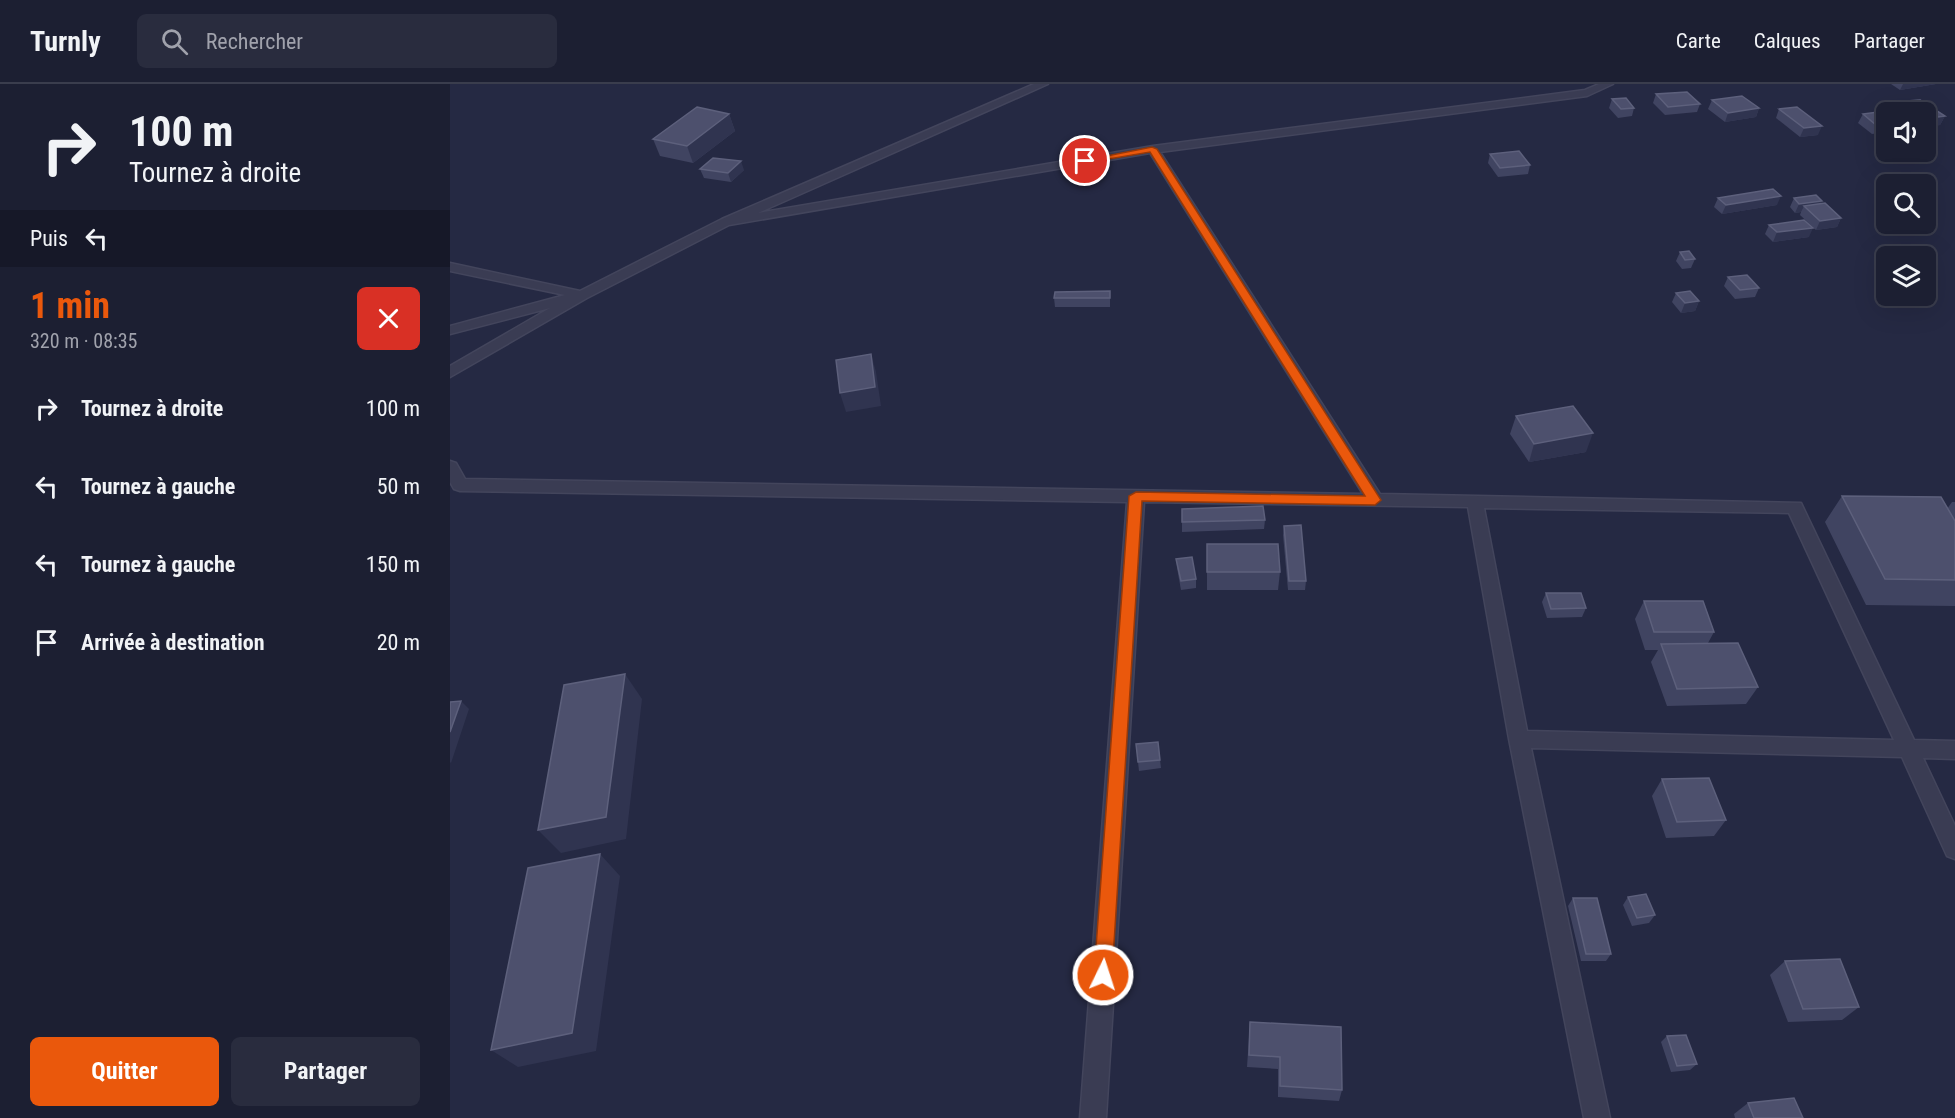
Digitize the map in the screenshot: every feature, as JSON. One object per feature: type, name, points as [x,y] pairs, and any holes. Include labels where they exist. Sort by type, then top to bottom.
[{"type":"street","points":[[450,372],[582,295],[726,222],[1043,84]]},
{"type":"street","points":[[726,222],[1152,149],[1587,93],[1608,84]]},
{"type":"street","points":[[1152,149],[1375,500]]},
{"type":"street","points":[[450,267],[582,295]]},
{"type":"street","points":[[450,330],[582,295]]},
{"type":"street","points":[[450,467],[460,485],[1795,507],[1955,849]]},
{"type":"street","points":[[1093,1118],[1136,496]]},
{"type":"street","points":[[1475,502],[1519,739],[1596,1118]]},
{"type":"street","points":[[1519,739],[1955,750]]},
{"type":"building","points":[[1687,92],[1700,104],[1668,107],[1656,94]]},
{"type":"building","points":[[1742,96],[1759,108],[1728,113],[1712,100]]},
{"type":"building","points":[[1626,98],[1634,108],[1621,109],[1612,99]]},
{"type":"building","points":[[1920,100],[1923,102],[1906,102]]},
{"type":"building","points":[[697,107],[729,114],[687,146],[653,139]]},
{"type":"building","points":[[1797,107],[1822,126],[1804,128],[1779,109]]},
{"type":"building","points":[[1936,110],[1945,116],[1936,117]]},
{"type":"building","points":[[1876,112],[1876,125],[1863,114]]},
{"type":"building","points":[[1519,151],[1530,165],[1500,168],[1490,154]]},
{"type":"building","points":[[713,158],[741,161],[728,173],[700,169]]},
{"type":"building","points":[[1773,189],[1781,196],[1726,205],[1718,198]]},
{"type":"building","points":[[1816,195],[1822,201],[1799,204],[1794,198]]},
{"type":"building","points":[[1825,203],[1841,218],[1820,221],[1804,206]]},
{"type":"building","points":[[1804,220],[1813,228],[1777,232],[1769,225]]},
{"type":"building","points":[[1689,251],[1695,259],[1685,260],[1680,252]]},
{"type":"building","points":[[1747,275],[1759,288],[1740,290],[1728,277]]},
{"type":"building","points":[[1110,291],[1110,298],[1054,298],[1055,292]]},
{"type":"building","points":[[1690,291],[1699,301],[1685,303],[1676,293]]},
{"type":"building","points":[[871,354],[875,387],[840,393],[836,360]]},
{"type":"building","points":[[1573,406],[1593,433],[1534,444],[1516,416]]},
{"type":"building","points":[[1842,496],[1941,497],[1955,521],[1955,580],[1885,579]]},
{"type":"building","points":[[1263,506],[1265,520],[1182,522],[1182,509]]},
{"type":"building","points":[[1301,525],[1306,581],[1289,581],[1284,526]]},
{"type":"building","points":[[1207,544],[1278,544],[1280,572],[1207,572]]},
{"type":"building","points":[[1192,557],[1196,579],[1181,581],[1176,559]]},
{"type":"building","points":[[1546,593],[1581,593],[1586,608],[1551,609]]},
{"type":"building","points":[[1644,601],[1703,601],[1714,632],[1654,632]]},
{"type":"building","points":[[1738,643],[1758,687],[1677,689],[1661,644]]},
{"type":"building","points":[[625,674],[606,817],[538,830],[564,685]]},
{"type":"building","points":[[461,701],[450,732],[450,702]]},
{"type":"building","points":[[1158,742],[1160,760],[1138,762],[1136,744]]},
{"type":"building","points":[[1709,778],[1726,820],[1677,822],[1662,779]]},
{"type":"building","points":[[600,854],[572,1033],[491,1050],[528,868]]},
{"type":"building","points":[[1646,894],[1655,915],[1637,918],[1628,897]]},
{"type":"building","points":[[1573,898],[1597,898],[1611,954],[1586,954]]},
{"type":"building","points":[[1840,959],[1859,1007],[1803,1009],[1785,961]]},
{"type":"building","points":[[1250,1022],[1341,1027],[1342,1090],[1280,1086],[1280,1057],[1249,1055]]},
{"type":"building","points":[[1686,1035],[1697,1064],[1677,1066],[1667,1036]]},
{"type":"building","points":[[1794,1098],[1803,1118],[1754,1118],[1748,1103]]},
{"type":"route","points":[[1085,161],[1152,149],[1375,500],[1136,496],[1103,975]]}]
